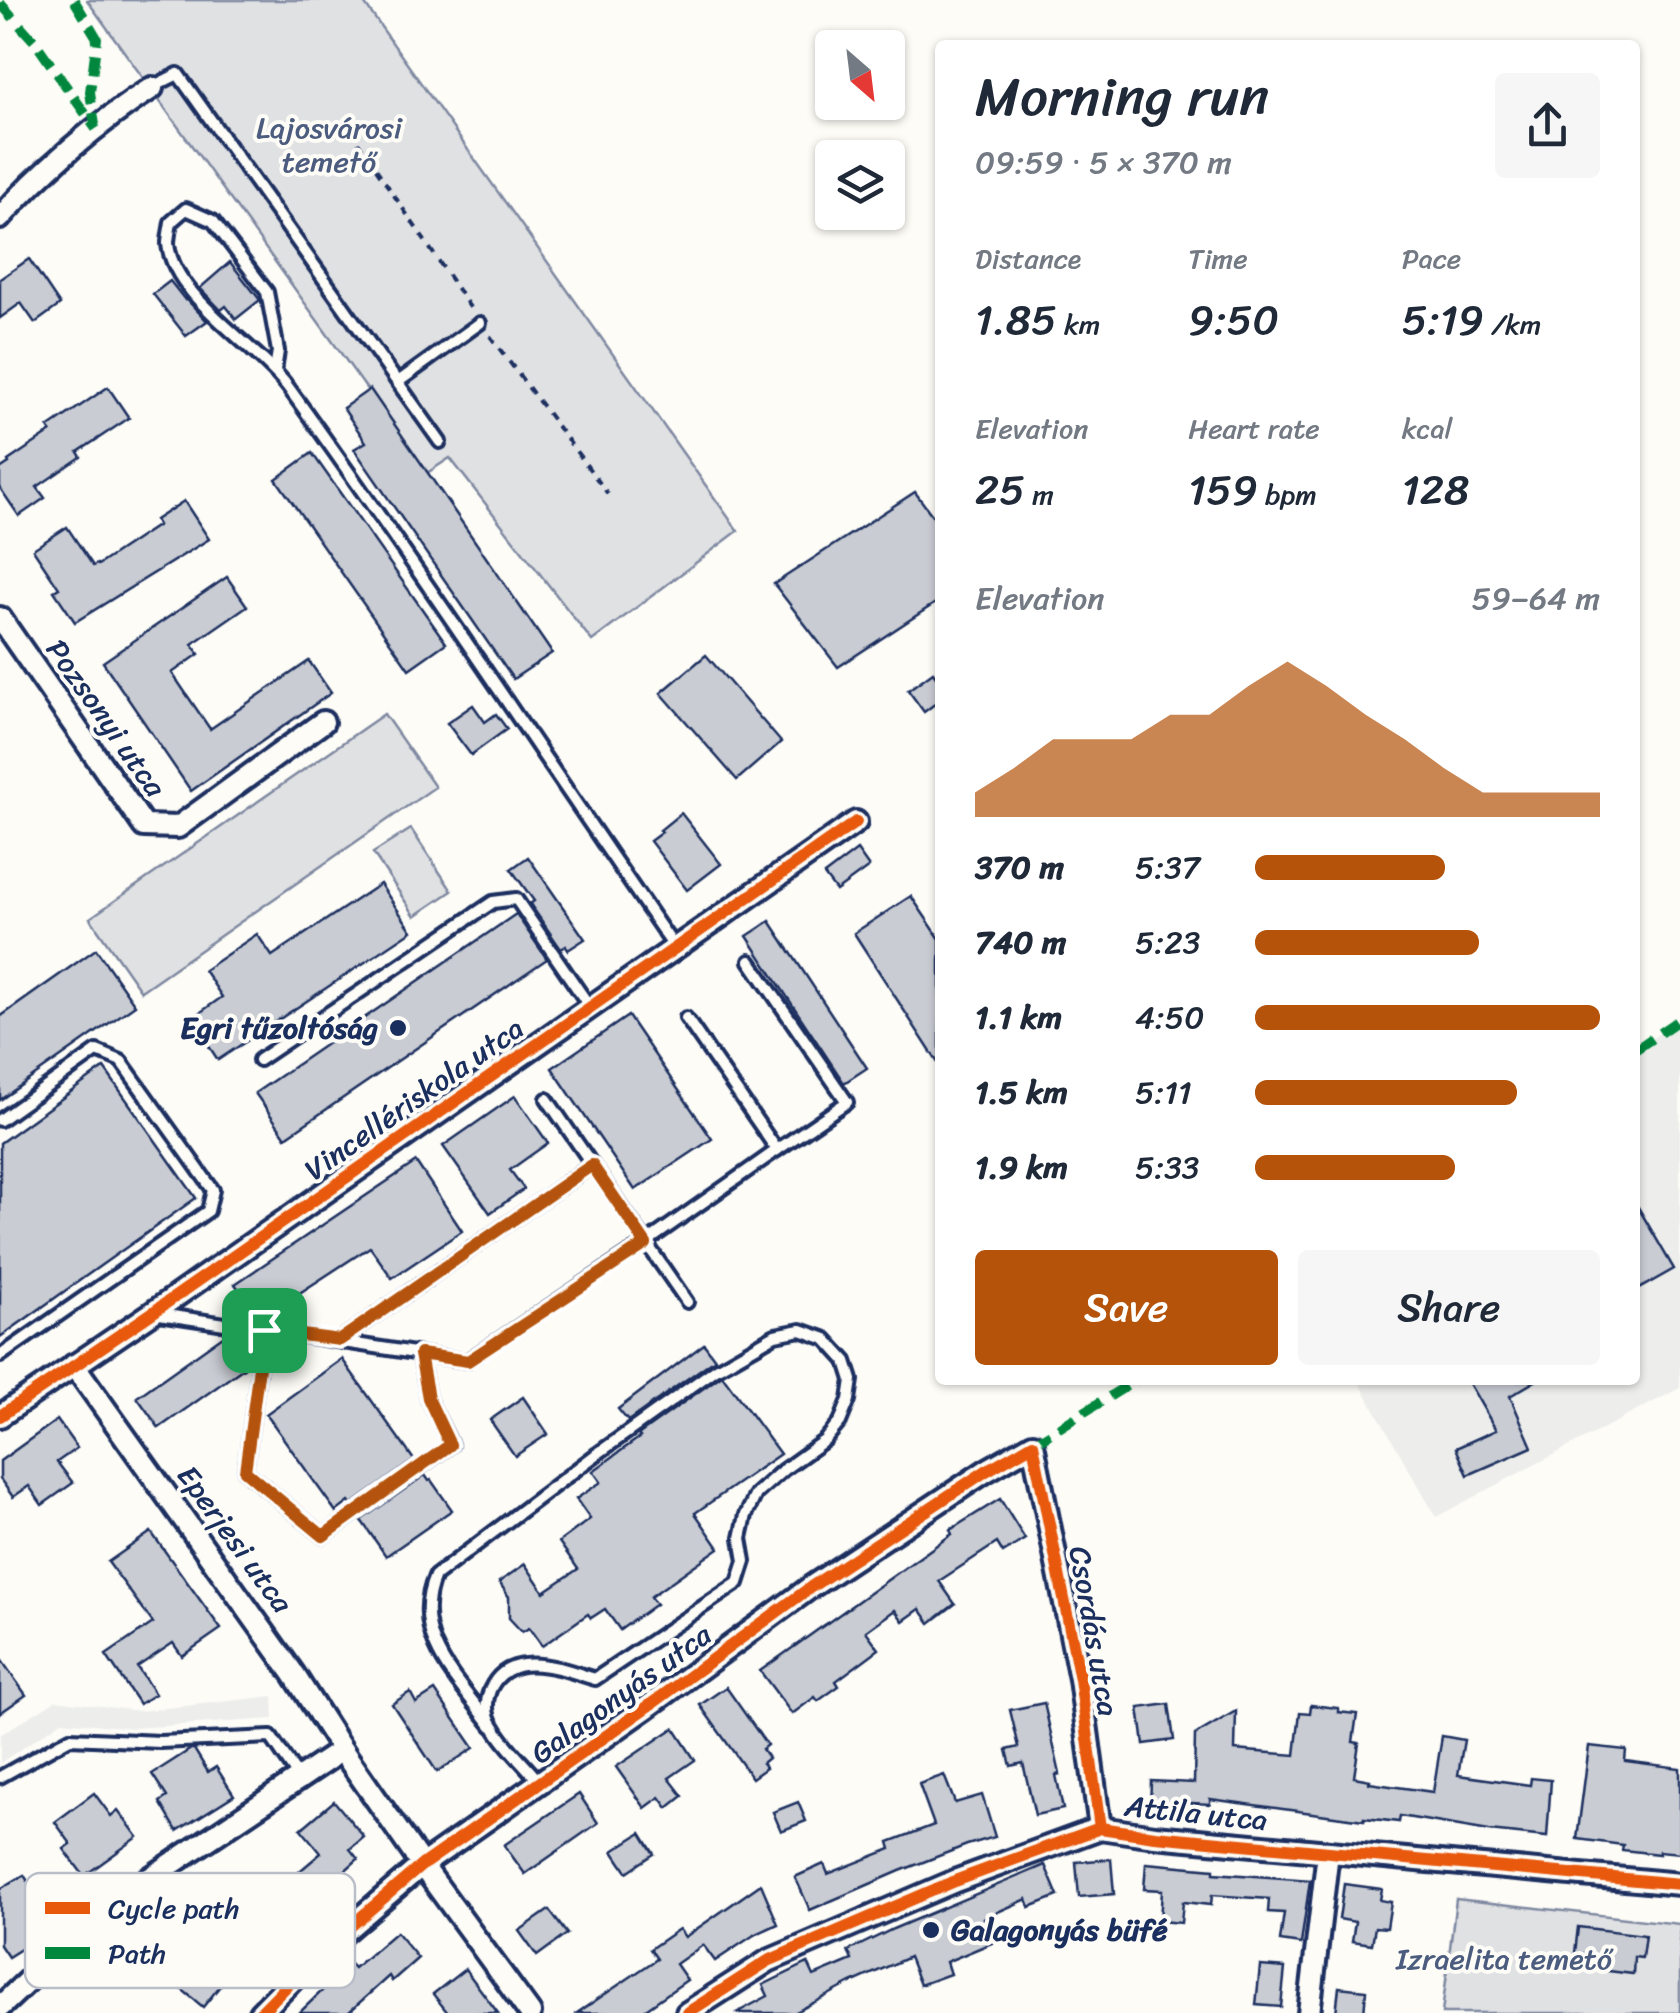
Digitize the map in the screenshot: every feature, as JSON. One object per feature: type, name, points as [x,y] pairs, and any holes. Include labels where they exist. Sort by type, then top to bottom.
[{"type":"street","points":[[0,218],[21,194],[152,88]]},
{"type":"street","name":"Pozsonyi utca","points":[[0,618],[144,826],[178,827],[324,722]]},
{"type":"street","name":"Vincellériskola utca","points":[[0,1416],[856,822]]},
{"type":"street","name":"Eperjesi utca","points":[[74,1365],[293,1673],[422,1865],[530,2013]]},
{"type":"street","name":"Galagonyás utca","points":[[355,1923],[422,1865],[811,1587],[1032,1444]]},
{"type":"street","name":"Csordás utca","points":[[1032,1444],[1080,1679],[1100,1828]]},
{"type":"street","points":[[158,1873],[342,1750]]},
{"type":"street","name":"Attila utca","points":[[687,2013],[768,1961],[955,1881],[1100,1828],[1680,1884]]},
{"type":"street","points":[[1308,2013],[1328,1852]]},
{"type":"street","points":[[0,2008],[25,1984]]},
{"type":"street","name":"Galagonyás utca","points":[[260,2013],[285,1988]]},
{"type":"lane","points":[[152,88],[178,74],[440,442]]},
{"type":"lane","points":[[275,370],[278,351],[266,292],[212,220],[186,209],[172,222],[168,243],[174,263],[196,300],[275,370],[350,473],[675,948]]},
{"type":"lane","points":[[398,382],[480,323]]},
{"type":"lane","points":[[259,1060],[493,902],[516,898],[590,1006]]},
{"type":"lane","points":[[152,1313],[468,1361],[646,1244],[848,1102],[750,961]]},
{"type":"lane","points":[[686,1018],[778,1150]]},
{"type":"lane","points":[[0,1120],[97,1052],[121,1061],[212,1190],[208,1211],[0,1356]]},
{"type":"lane","points":[[546,1099],[686,1302]]},
{"type":"lane","points":[[340,1340],[592,1165]]},
{"type":"lane","points":[[264,1330],[245,1471],[323,1536],[450,1445],[428,1398],[420,1354]]},
{"type":"lane","points":[[492,1726],[486,1703],[493,1684],[508,1669],[542,1664],[595,1679],[738,1583],[746,1562],[741,1538],[756,1494],[825,1440],[840,1422],[849,1400],[852,1380],[846,1361],[826,1338],[801,1330],[775,1335],[716,1370],[596,1454],[435,1576],[427,1594],[434,1647],[492,1726],[540,1782]]},
{"type":"lane","points":[[0,1777],[70,1738],[160,1742],[271,1736],[299,1778]]},
{"type":"path","points":[[358,142],[480,323],[608,494]]},
{"type":"shaded area","points":[[1680,1019],[1680,1388],[1436,1517],[1361,1385],[1640,1385],[1640,1047]]},
{"type":"shaded area","points":[[273,1696],[274,1719],[133,1728],[62,1721],[0,1763],[0,1735],[56,1700],[139,1711]]},
{"type":"green space","name":"Lajosvárosi temető","points":[[87,0],[362,0],[738,531],[592,641],[450,458],[427,473]]},
{"type":"green space","points":[[384,714],[435,787],[141,991],[90,918]]},
{"type":"green space","points":[[411,829],[452,891],[415,916],[373,853]]},
{"type":"green space","name":"Izraelita temető","points":[[1456,1899],[1680,1924],[1680,2013],[1442,2013]]},
{"type":"building","points":[[29,259],[60,305],[35,323],[21,303],[0,318],[0,279]]},
{"type":"building","points":[[230,262],[260,300],[236,319],[226,306],[221,310],[200,288]]},
{"type":"building","points":[[170,281],[207,321],[186,336],[153,294]]},
{"type":"building","points":[[108,387],[129,418],[78,452],[81,457],[37,487],[45,498],[19,516],[0,488],[0,469],[51,432],[48,428]]},
{"type":"building","points":[[370,389],[552,653],[513,679],[354,449],[366,442],[343,408]]},
{"type":"building","points":[[312,453],[446,643],[409,669],[276,479]]},
{"type":"building","points":[[915,492],[935,519],[935,603],[838,667],[774,584]]},
{"type":"building","points":[[184,501],[209,539],[75,622],[54,591],[59,588],[33,549],[67,527],[93,566],[98,565],[158,525],[155,520]]},
{"type":"building","points":[[227,577],[247,606],[192,644],[199,654],[172,673],[210,729],[309,661],[331,693],[191,791],[103,662]]},
{"type":"building","points":[[706,655],[781,742],[737,780],[661,693]]},
{"type":"building","points":[[933,672],[935,675],[935,704],[924,712],[908,690]]},
{"type":"building","points":[[473,705],[485,722],[496,714],[507,729],[471,755],[447,723]]},
{"type":"building","points":[[681,813],[721,864],[687,890],[650,841]]},
{"type":"building","points":[[857,850],[869,867],[836,891],[824,875]]},
{"type":"building","points":[[528,857],[585,939],[568,950],[566,946],[561,949],[511,869]]},
{"type":"building","points":[[380,884],[412,931],[218,1060],[191,1019],[222,997],[204,970],[257,934],[272,956]]},
{"type":"building","points":[[911,896],[935,932],[935,1058],[854,933]]},
{"type":"building","name":"Egri tűzoltóság","points":[[516,914],[547,959],[286,1137],[255,1093]]},
{"type":"building","points":[[770,921],[867,1068],[844,1083],[747,936]]},
{"type":"building","points":[[96,949],[135,1005],[0,1100],[0,1017]]},
{"type":"building","points":[[628,1016],[712,1139],[635,1190],[552,1068]]},
{"type":"building","points":[[104,1068],[196,1198],[0,1337],[0,1143]]},
{"type":"building","points":[[515,1096],[548,1143],[510,1170],[524,1189],[490,1213],[443,1146]]},
{"type":"building","points":[[416,1162],[462,1231],[392,1278],[370,1247],[275,1309],[265,1293],[249,1303],[235,1284]]},
{"type":"building","points":[[1640,1211],[1674,1269],[1640,1288]]},
{"type":"building","points":[[223,1336],[245,1367],[159,1428],[137,1397]]},
{"type":"building","points":[[704,1344],[715,1359],[628,1421],[618,1409]]},
{"type":"building","points":[[342,1359],[414,1460],[336,1512],[266,1414]]},
{"type":"building","points":[[722,1375],[780,1454],[695,1513],[719,1548],[650,1597],[656,1604],[620,1630],[605,1609],[591,1618],[588,1614],[542,1646],[529,1628],[522,1632],[509,1618],[509,1597],[499,1582],[525,1564],[544,1592],[578,1569],[559,1542],[590,1519],[576,1499],[601,1482],[593,1471]]},
{"type":"building","points":[[1470,1385],[1529,1385],[1510,1396],[1532,1447],[1468,1475],[1456,1448],[1496,1430]]},
{"type":"building","points":[[523,1397],[548,1434],[515,1456],[490,1420]]},
{"type":"building","points":[[57,1420],[77,1448],[57,1462],[73,1483],[42,1505],[29,1486],[13,1497],[0,1479],[0,1461]]},
{"type":"building","points":[[425,1475],[452,1510],[386,1556],[361,1520]]},
{"type":"building","points":[[1000,1499],[1025,1539],[1003,1553],[997,1543],[939,1581],[955,1604],[930,1623],[920,1609],[903,1621],[895,1610],[866,1631],[879,1649],[836,1681],[839,1686],[792,1714],[760,1671],[952,1534],[950,1530]]},
{"type":"building","points":[[151,1532],[221,1629],[182,1656],[173,1643],[137,1667],[155,1694],[139,1704],[106,1655],[153,1623],[108,1562]]},
{"type":"building","points":[[0,1658],[26,1695],[0,1713]]},
{"type":"building","points":[[726,1687],[767,1745],[762,1749],[768,1758],[762,1763],[766,1768],[752,1778],[700,1705]]},
{"type":"building","points":[[435,1691],[474,1748],[437,1772],[392,1704],[410,1692],[416,1703]]},
{"type":"building","points":[[1044,1703],[1060,1774],[1056,1775],[1063,1809],[1035,1815],[1023,1763],[1011,1766],[1007,1750],[1019,1747],[1010,1710]]},
{"type":"building","points":[[1169,1704],[1174,1740],[1144,1744],[1139,1708]]},
{"type":"building","points":[[1311,1705],[1357,1714],[1353,1742],[1359,1743],[1354,1777],[1370,1780],[1369,1783],[1433,1792],[1442,1736],[1464,1740],[1458,1775],[1530,1785],[1531,1778],[1551,1780],[1547,1837],[1400,1816],[1399,1822],[1364,1820],[1210,1799],[1210,1804],[1175,1802],[1175,1810],[1150,1808],[1151,1781],[1194,1783],[1195,1735],[1236,1711],[1235,1750],[1295,1755],[1300,1712],[1310,1713]]},
{"type":"building","points":[[674,1728],[695,1760],[669,1778],[683,1796],[668,1808],[660,1797],[645,1808],[616,1767]]},
{"type":"building","points":[[1589,1746],[1626,1750],[1625,1761],[1680,1768],[1680,1853],[1622,1850],[1623,1845],[1577,1839]]},
{"type":"building","points":[[191,1749],[208,1772],[216,1767],[234,1795],[177,1831],[160,1802],[167,1797],[152,1774]]},
{"type":"building","points":[[944,1775],[955,1803],[982,1795],[995,1837],[900,1871],[810,1910],[795,1877],[824,1864],[828,1874],[891,1849],[889,1842],[934,1825],[919,1784]]},
{"type":"building","points":[[94,1793],[111,1816],[118,1810],[138,1837],[88,1873],[82,1873],[64,1849],[71,1844],[55,1822]]},
{"type":"building","points":[[579,1794],[598,1823],[525,1874],[504,1845]]},
{"type":"building","points":[[334,1801],[364,1837],[350,1849],[358,1859],[342,1873],[297,1873],[321,1853],[301,1829]]},
{"type":"building","points":[[798,1802],[806,1821],[781,1831],[773,1812]]},
{"type":"building","points":[[641,1833],[654,1854],[627,1872],[613,1851]]},
{"type":"building","points":[[1111,1859],[1114,1894],[1079,1897],[1076,1862]]},
{"type":"building","points":[[1146,1863],[1310,1880],[1301,1944],[1280,1941],[1284,1913],[1268,1912],[1269,1899],[1212,1895],[1211,1905],[1183,1902],[1181,1923],[1160,1921],[1162,1890],[1144,1889]]},
{"type":"building","points":[[1045,1865],[1058,1896],[1030,1907],[1027,1899],[984,1918],[994,1942],[946,1962],[950,1974],[920,1985],[909,1957],[794,2013],[736,2013],[768,1996],[763,1985],[808,1963],[814,1976],[852,1960],[848,1951],[893,1929]]},
{"type":"building","points":[[25,1877],[25,1946],[8,1957],[0,1945],[0,1889]]},
{"type":"building","points":[[761,1884],[778,1924],[715,1961],[703,1945],[676,1964],[687,1980],[640,2013],[577,2013],[657,1959],[650,1949],[679,1929],[685,1937]]},
{"type":"building","points":[[1344,1884],[1382,1889],[1380,1900],[1391,1902],[1387,1928],[1375,1927],[1372,1944],[1352,1941],[1355,1922],[1339,1919]]},
{"type":"building","points":[[549,1910],[567,1934],[537,1956],[519,1931]]},
{"type":"building","points":[[1578,1927],[1645,1935],[1642,1958],[1634,1957],[1633,1974],[1584,1968],[1586,1954],[1575,1953]]},
{"type":"building","points":[[396,1932],[418,1958],[392,1981],[389,1976],[348,2013],[299,2013],[325,1988],[355,1988],[355,1967]]},
{"type":"building","points":[[1260,1966],[1285,1968],[1281,2007],[1256,2005]]},
{"type":"building","points":[[465,1969],[498,2013],[448,2013],[433,1994]]},
{"type":"building","points":[[1339,1987],[1366,1990],[1364,2013],[1336,2013]]},
{"type":"building","points":[[180,1988],[218,1988],[203,2007]]},
{"type":"marked path","points":[[74,0],[97,38],[90,92],[95,125]]},
{"type":"marked path","points":[[0,3],[35,42],[96,129]]},
{"type":"marked path","points":[[1640,1047],[1680,1019]]},
{"type":"marked path","points":[[1033,1444],[1128,1385]]},
{"type":"cycle path","points":[[0,1416],[856,822]]},
{"type":"cycle path","points":[[355,1922],[422,1865],[811,1587],[1033,1444],[1080,1679],[1100,1828]]},
{"type":"cycle path","points":[[687,2013],[768,1961],[955,1881],[1100,1828],[1680,1884]]},
{"type":"cycle path","points":[[260,2013],[285,1988]]},
{"type":"place","name":"Egri tűzoltóság","points":[[398,1028]]},
{"type":"place","name":"Galagonyás büfé","points":[[931,1930]]},
{"type":"route","points":[[592,1165],[646,1244],[468,1361],[420,1354],[428,1398],[450,1445],[323,1536],[245,1471],[264,1330],[340,1340],[592,1165]]}]
